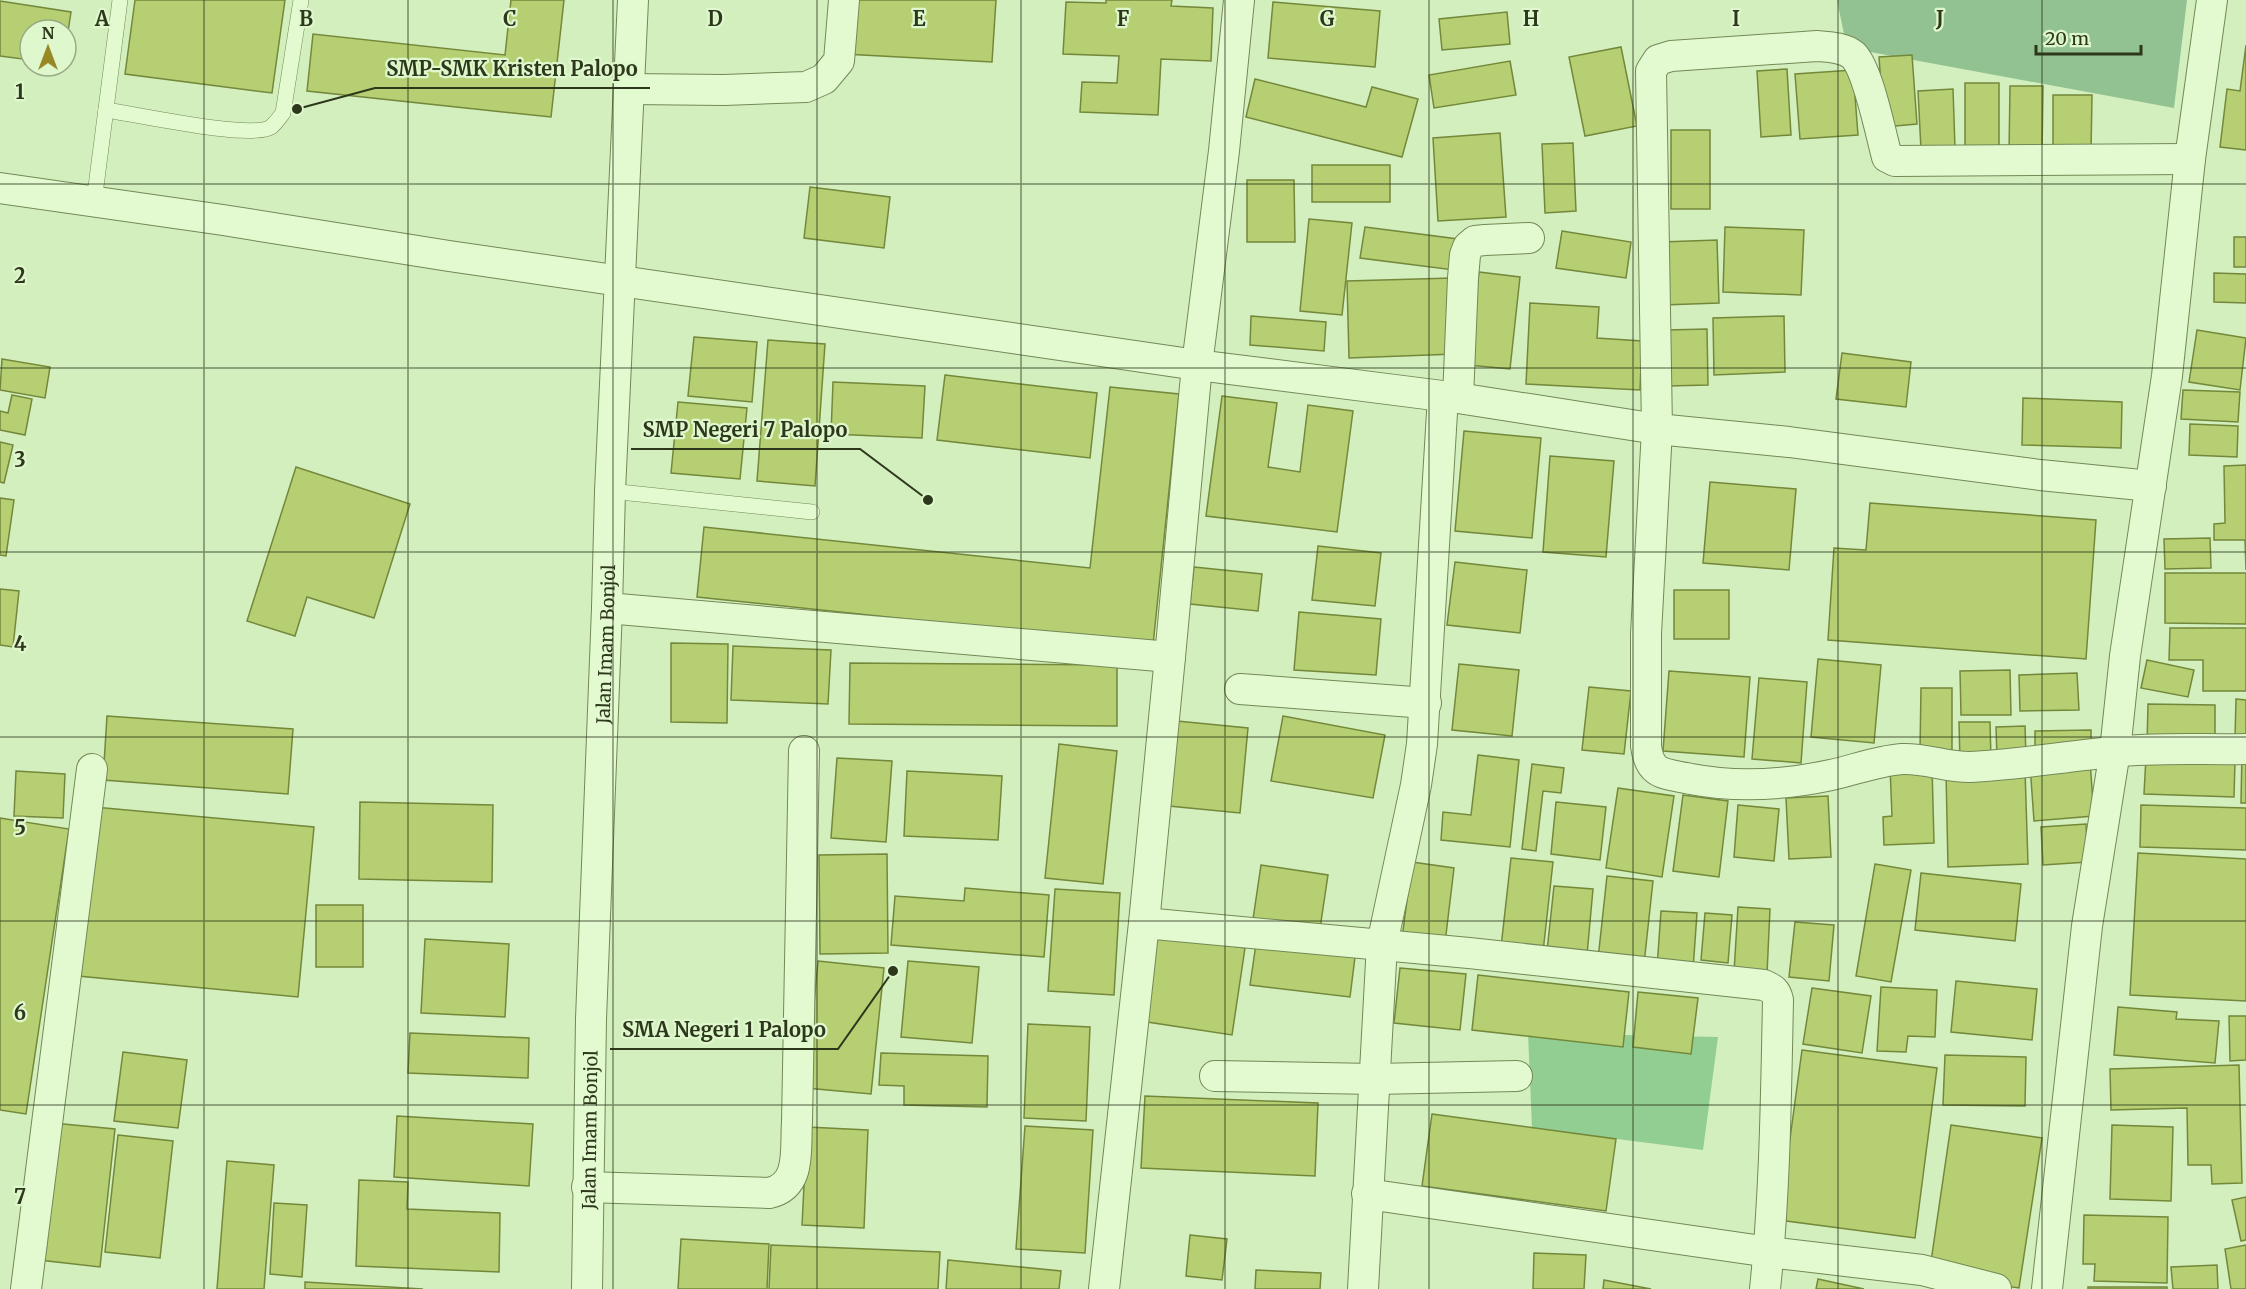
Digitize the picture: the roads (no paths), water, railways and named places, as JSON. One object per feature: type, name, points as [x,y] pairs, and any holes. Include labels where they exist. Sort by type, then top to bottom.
[{"type":"street","name":"Jalan Imam Bonjol","points":[[587,1289],[591,1007],[610,491],[633,0]]},
{"type":"street","points":[[630,89],[724,90],[806,87],[824,79],[839,61],[844,0]]},
{"type":"street","points":[[1108,1288],[1197,365],[1224,151],[1239,0]]},
{"type":"street","points":[[2047,1289],[2083,959],[2115,752],[2125,656],[2167,376],[2190,159],[2212,0]]},
{"type":"street","points":[[2190,159],[1895,161],[1887,157],[1863,71],[1852,55],[1844,51],[1816,46],[1671,56],[1658,60],[1651,71],[1657,429],[1644,702],[1646,746],[1648,761],[1653,768],[1697,780],[1740,785],[1777,784],[1898,760],[1927,760],[1966,767],[2056,760],[2115,752],[2246,748]]},
{"type":"street","points":[[0,188],[1197,365],[1450,397],[1657,429],[1790,442],[2040,475],[2151,486]]},
{"type":"street","points":[[1363,1289],[1382,944],[1416,785],[1426,703],[1450,397],[1465,255],[1468,247],[1475,241],[1529,238]]},
{"type":"street","points":[[607,608],[1170,657]]},
{"type":"street","points":[[1240,689],[1426,703]]},
{"type":"street","points":[[587,1187],[769,1193],[785,1187],[794,1172],[797,1122],[804,752]]},
{"type":"street","points":[[26,1289],[92,769]]},
{"type":"street","points":[[1144,923],[1382,944],[1764,985],[1773,989],[1777,992],[1778,1012],[1769,1252],[1765,1289]]},
{"type":"street","points":[[1215,1076],[1374,1079],[1517,1076]]},
{"type":"street","points":[[1367,1194],[1769,1252],[1922,1270],[1996,1289]]},
{"type":"lane","points":[[94,202],[120,0]]},
{"type":"lane","points":[[106,110],[232,130],[255,132],[271,127],[283,113],[302,0]]},
{"type":"lane","points":[[610,491],[812,512]]},
{"type":"place","name":"SMP-SMK Kristen Palopo","points":[[297,109]]},
{"type":"place","name":"SMP Negeri 7 Palopo","points":[[928,500]]},
{"type":"place","name":"SMA Negeri 1 Palopo","points":[[893,971]]}]
